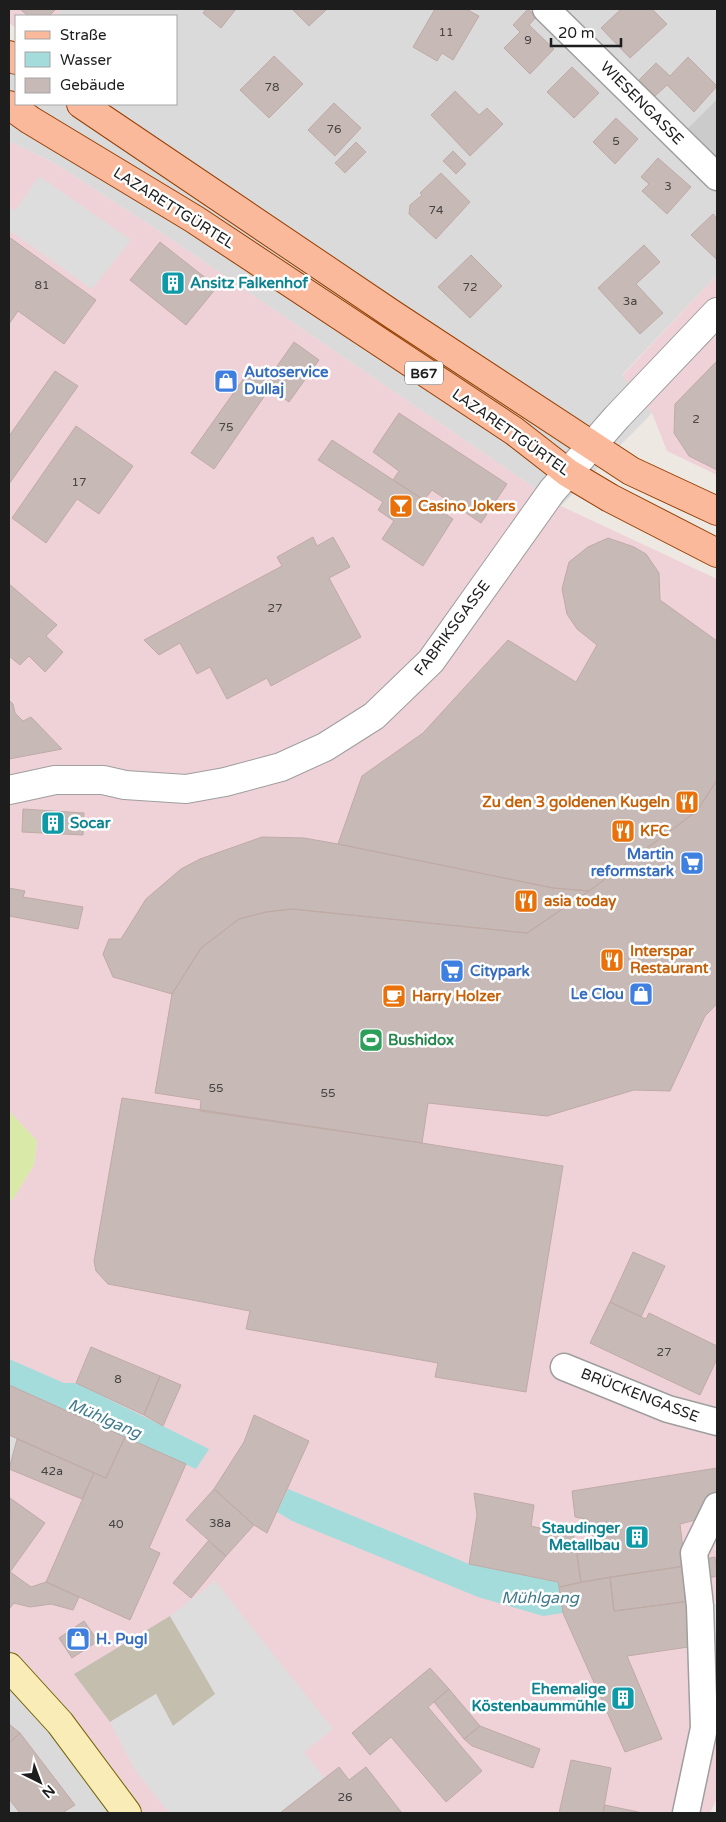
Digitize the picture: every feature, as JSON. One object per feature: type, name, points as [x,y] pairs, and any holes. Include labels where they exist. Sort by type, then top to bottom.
[{"type":"main road","name":"LAZARETTGÜRTEL","points":[[9,105],[30,120],[194,219],[514,432],[568,473],[610,498],[717,553]]},
{"type":"main road","name":"B67","points":[[83,105],[293,245],[392,314],[631,471],[717,511]]},
{"type":"main road","points":[[9,1667],[60,1723],[127,1813]]},
{"type":"street","name":"WIESENGASSE","points":[[546,9],[717,177]]},
{"type":"street","name":"FABRIKSGASSE","points":[[9,790],[55,780],[103,780],[125,785],[186,789],[281,767],[325,747],[374,716],[431,661],[552,491],[592,445],[717,312]]},
{"type":"street","name":"BRÜCKENGASSE","points":[[564,1367],[668,1409],[717,1422]]},
{"type":"street","points":[[686,1813],[704,1728],[700,1606],[694,1553],[717,1506]]},
{"type":"shaded area","points":[[9,9],[63,9],[56,15],[15,15],[15,27],[9,23]]},
{"type":"shaded area","points":[[63,9],[717,9],[717,99],[686,130],[717,162],[717,275],[622,375],[652,413],[561,506],[156,229],[54,163],[9,141],[9,70],[15,61],[15,105],[178,105],[178,15],[56,15]]},
{"type":"shaded area","points":[[717,99],[717,162],[686,130]]},
{"type":"shaded area","points":[[9,141],[54,163],[156,229],[561,506],[717,579],[717,1541],[714,1550],[717,1550],[717,1601],[709,1605],[717,1726],[717,1798],[710,1813],[127,1813],[9,1667],[9,1201],[13,1199],[34,1165],[37,1141],[9,1111]]},
{"type":"shaded area","points":[[39,176],[131,240],[92,289],[9,230],[9,207],[15,211]]},
{"type":"shaded area","points":[[717,275],[717,475],[667,451],[652,413],[622,376]]},
{"type":"shaded area","points":[[9,1435],[17,1439],[9,1469]]},
{"type":"shaded area","points":[[215,1581],[333,1729],[304,1752],[324,1778],[280,1813],[169,1813],[135,1770],[110,1722],[156,1694],[173,1726],[215,1694],[170,1616]]},
{"type":"shaded area","points":[[717,1603],[717,1726],[709,1605]]},
{"type":"shaded area","points":[[170,1616],[216,1694],[173,1726],[156,1694],[110,1722],[74,1674]]},
{"type":"shaded area","points":[[9,1667],[127,1813],[9,1813]]},
{"type":"green space","points":[[9,1111],[37,1141],[34,1165],[13,1199],[9,1201]]},
{"type":"water","name":"Mühlgang","points":[[9,1359],[64,1383],[76,1383],[209,1449],[196,1469],[9,1385]]},
{"type":"water","name":"Mühlgang","points":[[288,1489],[469,1564],[558,1582],[563,1613],[543,1616],[478,1597],[292,1521],[277,1512]]},
{"type":"building","points":[[20,9],[56,9],[50,15],[27,15]]},
{"type":"building","points":[[206,9],[236,9],[221,28],[203,13]]},
{"type":"building","points":[[292,9],[327,9],[309,26]]},
{"type":"building","points":[[435,9],[466,9],[479,16],[453,60],[442,53],[437,61],[413,47]]},
{"type":"building","points":[[528,9],[536,17],[529,25],[554,49],[530,74],[504,48],[520,32],[513,25]]},
{"type":"building","points":[[621,9],[652,9],[667,24],[630,58],[601,28]]},
{"type":"building","points":[[274,56],[303,84],[269,118],[240,90]]},
{"type":"building","points":[[688,57],[717,86],[694,112],[667,85],[655,96],[639,80],[656,63],[670,76]]},
{"type":"building","points":[[572,67],[599,93],[574,118],[547,92]]},
{"type":"building","points":[[455,91],[479,115],[487,108],[503,124],[470,156],[431,115]]},
{"type":"building","points":[[334,103],[361,128],[335,156],[308,130]]},
{"type":"building","points":[[616,118],[638,139],[615,164],[593,142]]},
{"type":"building","points":[[356,142],[366,152],[345,173],[335,163]]},
{"type":"building","points":[[453,151],[466,164],[456,174],[443,161]]},
{"type":"building","points":[[658,158],[691,187],[667,214],[642,191],[649,184],[641,177]]},
{"type":"building","points":[[441,173],[470,202],[436,239],[409,214],[410,205],[422,195],[420,193]]},
{"type":"building","points":[[713,214],[717,218],[716,259],[691,235]]},
{"type":"building","points":[[9,237],[96,300],[64,344],[18,311],[9,324]]},
{"type":"building","name":"Ansitz Falkenhof","points":[[160,242],[217,287],[186,325],[130,280]]},
{"type":"building","points":[[644,245],[660,262],[636,284],[663,313],[640,334],[598,288]]},
{"type":"building","points":[[471,255],[502,286],[470,318],[438,287]]},
{"type":"building","points":[[294,342],[319,360],[289,402],[270,388],[214,469],[191,453],[249,371],[266,382]]},
{"type":"building","points":[[717,361],[717,470],[689,456],[674,433],[675,404]]},
{"type":"building","points":[[55,371],[78,386],[9,484],[9,436]]},
{"type":"building","points":[[399,413],[507,484],[481,523],[432,490],[424,500],[393,480],[399,471],[373,452]]},
{"type":"building","points":[[76,426],[133,466],[99,514],[77,499],[46,543],[12,518]]},
{"type":"building","points":[[332,440],[453,519],[423,566],[382,539],[394,521],[378,510],[383,502],[318,460]]},
{"type":"building","points":[[313,537],[317,546],[333,537],[350,567],[329,578],[361,637],[271,686],[267,678],[227,699],[210,667],[197,674],[180,643],[159,655],[144,640],[282,566],[277,557]]},
{"type":"building","points":[[608,538],[634,547],[646,554],[659,573],[660,600],[717,641],[717,780],[697,811],[589,891],[553,888],[338,844],[362,776],[423,733],[508,640],[576,682],[597,645],[577,629],[567,614],[562,589],[569,562],[588,547]]},
{"type":"building","points":[[9,584],[57,625],[46,636],[63,652],[45,672],[29,656],[20,665],[9,656]]},
{"type":"building","points":[[9,700],[13,704],[15,713],[23,721],[31,717],[62,749],[9,759]]},
{"type":"building","name":"Citypark","points":[[717,780],[717,1004],[705,1016],[670,1091],[634,1090],[547,1116],[428,1103],[422,1143],[200,1111],[201,1100],[155,1093],[172,994],[201,948],[239,919],[266,912],[292,909],[527,933],[589,891],[697,811]]},
{"type":"building","name":"Socar","points":[[23,809],[84,813],[83,835],[22,832]]},
{"type":"building","points":[[262,837],[304,838],[553,888],[589,891],[527,933],[292,909],[266,912],[239,919],[201,948],[172,994],[113,977],[103,954],[109,939],[121,939],[146,899],[181,869],[200,859]]},
{"type":"building","points":[[9,888],[25,891],[23,897],[83,907],[78,929],[9,916]]},
{"type":"building","points":[[122,1098],[563,1166],[526,1392],[435,1377],[438,1363],[246,1329],[250,1311],[108,1284],[96,1271],[94,1261]]},
{"type":"building","points":[[633,1252],[665,1266],[641,1317],[610,1302]]},
{"type":"building","points":[[610,1302],[646,1319],[649,1313],[717,1346],[717,1359],[700,1395],[590,1343]]},
{"type":"building","points":[[91,1347],[160,1376],[144,1415],[76,1383]]},
{"type":"building","points":[[160,1376],[181,1385],[163,1426],[144,1415]]},
{"type":"building","points":[[9,1385],[125,1437],[106,1478],[9,1435]]},
{"type":"building","points":[[254,1415],[309,1441],[267,1533],[254,1525],[214,1489],[244,1442]]},
{"type":"building","points":[[125,1437],[186,1464],[149,1548],[160,1553],[130,1620],[46,1582],[94,1473],[106,1478]]},
{"type":"building","points":[[17,1439],[94,1473],[82,1499],[9,1469]]},
{"type":"building","name":"Staudinger Metallbau","points":[[717,1468],[717,1498],[703,1518],[680,1524],[685,1566],[581,1582],[577,1554],[596,1550],[589,1520],[575,1517],[572,1491]]},
{"type":"building","points":[[214,1489],[254,1525],[226,1556],[186,1520]]},
{"type":"building","points":[[474,1493],[534,1505],[531,1526],[574,1536],[581,1582],[559,1587],[558,1582],[469,1564],[477,1515]]},
{"type":"building","points":[[10,1498],[45,1523],[10,1572],[9,1571]]},
{"type":"building","points":[[208,1541],[226,1556],[191,1598],[173,1583]]},
{"type":"building","points":[[715,1557],[717,1576],[702,1580],[700,1560]]},
{"type":"building","points":[[685,1566],[691,1601],[614,1611],[610,1577]]},
{"type":"building","points":[[9,1571],[31,1587],[46,1582],[79,1597],[73,1610],[51,1604],[30,1607],[14,1603],[9,1609]]},
{"type":"building","name":"Ehemalige Köstenbaummühle","points":[[610,1577],[614,1611],[691,1601],[695,1646],[627,1656],[662,1739],[625,1752],[563,1613],[559,1587]]},
{"type":"building","name":"H. Pugl","points":[[84,1621],[98,1641],[72,1658],[59,1638]]},
{"type":"building","points":[[430,1668],[449,1689],[428,1707],[482,1771],[446,1802],[391,1737],[370,1755],[352,1733]]},
{"type":"building","points":[[449,1689],[480,1726],[464,1739],[434,1702]]},
{"type":"building","points":[[9,1724],[20,1733],[9,1743]]},
{"type":"building","points":[[480,1726],[540,1749],[533,1768],[472,1746],[464,1739]]},
{"type":"building","points":[[20,1733],[75,1805],[62,1813],[20,1813],[9,1799],[9,1743]]},
{"type":"building","points":[[571,1760],[611,1768],[603,1813],[559,1813]]},
{"type":"building","points":[[339,1767],[349,1780],[366,1767],[402,1813],[280,1813]]},
{"type":"building","points":[[605,1805],[643,1813],[603,1813]]},
{"type":"place","name":"Ansitz Falkenhof","points":[[173,283]]},
{"type":"place","name":"Autoservice Dullaj","points":[[226,381]]},
{"type":"place","name":"Casino Jokers","points":[[401,506]]},
{"type":"place","name":"Zu den 3 goldenen Kugeln","points":[[687,802]]},
{"type":"place","name":"Socar","points":[[53,823]]},
{"type":"place","name":"KFC","points":[[623,831]]},
{"type":"place","name":"Martin reformstark","points":[[692,863]]},
{"type":"place","name":"asia today","points":[[526,901]]},
{"type":"place","name":"Interspar Restaurant","points":[[612,960]]},
{"type":"place","name":"Citypark","points":[[452,971]]},
{"type":"place","name":"Le Clou","points":[[641,994]]},
{"type":"place","name":"Harry Holzer","points":[[394,996]]},
{"type":"place","name":"Bushidox","points":[[371,1040]]},
{"type":"place","name":"Staudinger Metallbau","points":[[637,1537]]},
{"type":"place","name":"H. Pugl","points":[[78,1639]]},
{"type":"place","name":"Ehemalige Köstenbaummühle","points":[[623,1698]]}]
